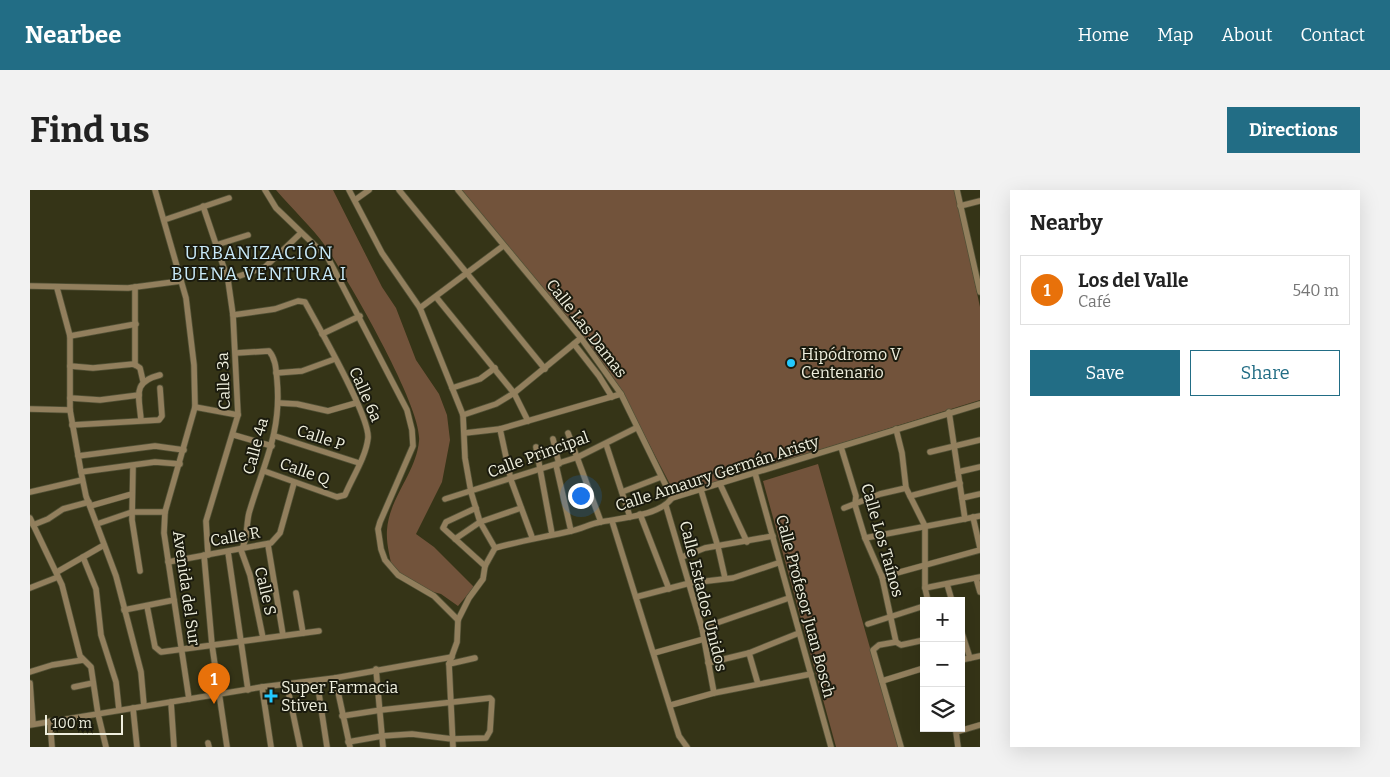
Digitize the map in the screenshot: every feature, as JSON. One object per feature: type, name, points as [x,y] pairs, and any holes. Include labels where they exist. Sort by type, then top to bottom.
[{"type":"street","name":"Avenida del Sur","points":[[155,190],[181,281],[190,326],[195,407],[165,512],[164,533],[189,699]]},
{"type":"street","points":[[266,190],[271,203],[328,258],[406,406],[413,435],[411,451],[378,529],[385,560],[398,576],[434,596],[458,620]]},
{"type":"street","points":[[350,190],[382,253],[420,308],[463,415],[465,458],[471,492],[480,522],[495,548],[486,566],[483,579],[469,598],[458,620],[457,642],[449,664],[453,747]]},
{"type":"street","points":[[355,200],[369,190]]},
{"type":"street","points":[[399,190],[544,369]]},
{"type":"street","name":"Calle Las Damas","points":[[458,190],[581,338],[621,394],[636,428],[672,498]]},
{"type":"street","points":[[957,190],[980,292]]},
{"type":"street","points":[[164,220],[229,198]]},
{"type":"street","points":[[960,206],[980,201]]},
{"type":"street","name":"Calle 3a","points":[[203,206],[228,280],[236,353],[238,415],[234,435],[206,521],[206,555],[212,645],[227,747]]},
{"type":"street","points":[[228,280],[265,267],[302,234]]},
{"type":"street","points":[[216,245],[248,235]]},
{"type":"street","points":[[420,308],[436,297],[441,290],[468,273],[503,246]]},
{"type":"street","points":[[971,251],[980,249]]},
{"type":"street","points":[[30,286],[57,288],[135,287],[181,281]]},
{"type":"street","points":[[135,287],[136,365],[140,368],[143,381],[139,395],[140,420]]},
{"type":"street","points":[[57,288],[70,336],[70,410],[82,480],[116,576],[140,672],[144,706]]},
{"type":"street","points":[[436,297],[514,392],[528,421]]},
{"type":"street","name":"Calle 6a","points":[[233,315],[275,309],[302,301],[305,302],[335,359],[367,428],[368,435],[359,463],[345,495],[337,498]]},
{"type":"street","points":[[322,334],[360,316]]},
{"type":"street","points":[[70,336],[136,324]]},
{"type":"street","points":[[463,415],[496,404],[544,369],[581,338]]},
{"type":"street","points":[[574,344],[599,376],[612,397]]},
{"type":"street","name":"Calle 4a","points":[[236,353],[269,351],[273,356],[279,403],[275,436],[245,526],[246,542],[241,550]]},
{"type":"street","points":[[276,373],[302,371],[335,359]]},
{"type":"street","points":[[70,366],[93,368],[136,365]]},
{"type":"street","points":[[452,388],[480,380],[494,368]]},
{"type":"street","points":[[143,381],[160,374]]},
{"type":"street","points":[[72,425],[162,419],[160,388]]},
{"type":"street","points":[[465,432],[500,429],[621,394]]},
{"type":"street","points":[[70,398],[100,400],[139,395]]},
{"type":"street","points":[[279,403],[296,404],[328,411],[356,403]]},
{"type":"street","name":"Calle Amaury Germán Aristy","points":[[495,548],[532,537],[571,531],[601,522],[630,517],[666,506],[672,498],[841,448],[949,412],[980,404]]},
{"type":"street","points":[[195,407],[238,415]]},
{"type":"street","points":[[30,409],[70,410]]},
{"type":"street","points":[[949,412],[965,519]]},
{"type":"street","name":"Calle Principal","points":[[445,499],[512,480],[578,457],[636,428]]},
{"type":"street","points":[[500,429],[512,480],[532,537]]},
{"type":"street","points":[[896,429],[902,453],[906,488],[925,526],[927,554],[925,588],[927,597]]},
{"type":"street","points":[[568,433],[601,522]]},
{"type":"street","points":[[234,435],[272,446]]},
{"type":"street","name":"Calle P","points":[[275,436],[359,463]]},
{"type":"street","points":[[553,439],[571,531]]},
{"type":"street","points":[[930,452],[980,440]]},
{"type":"street","points":[[606,444],[630,517]]},
{"type":"street","points":[[78,456],[155,446],[184,450]]},
{"type":"street","points":[[536,447],[542,469],[552,534]]},
{"type":"street","name":"Calle Los Taínos","points":[[841,448],[856,496],[855,505],[865,538],[882,578],[896,642]]},
{"type":"street","points":[[81,472],[162,462],[180,464]]},
{"type":"street","points":[[132,466],[132,512],[140,571]]},
{"type":"street","points":[[958,472],[980,467]]},
{"type":"street","name":"Calle Q","points":[[264,471],[337,498]]},
{"type":"street","name":"Calle Profesor Juan Bosch","points":[[755,473],[773,536],[778,563],[831,747]]},
{"type":"street","points":[[622,492],[661,477]]},
{"type":"street","points":[[30,492],[82,480]]},
{"type":"street","name":"Calle R","points":[[168,562],[268,545],[280,533],[294,482]]},
{"type":"street","points":[[910,496],[960,483]]},
{"type":"street","points":[[720,484],[747,542]]},
{"type":"street","points":[[844,508],[880,494],[906,488]]},
{"type":"street","points":[[700,490],[718,547],[724,578]]},
{"type":"street","points":[[106,747],[98,714],[91,667],[83,660],[57,574],[31,521],[48,519],[63,509],[132,494]]},
{"type":"street","points":[[962,498],[980,494]]},
{"type":"street","name":"Calle Estados Unidos","points":[[666,506],[702,628],[714,693]]},
{"type":"street","points":[[476,508],[443,524],[443,528],[486,566]]},
{"type":"street","points":[[455,539],[480,522],[521,508]]},
{"type":"street","points":[[97,524],[132,512],[165,512]]},
{"type":"street","points":[[640,514],[669,589]]},
{"type":"street","points":[[865,538],[977,516],[980,549],[882,578]]},
{"type":"street","points":[[612,521],[671,705],[679,736],[688,747]]},
{"type":"street","points":[[682,557],[705,548],[773,536]]},
{"type":"street","points":[[30,588],[104,545]]},
{"type":"street","points":[[268,545],[283,636]]},
{"type":"street","name":"Calle S","points":[[241,550],[250,574],[263,638]]},
{"type":"street","points":[[228,552],[248,690]]},
{"type":"street","points":[[84,557],[96,589],[101,635],[116,682],[119,710]]},
{"type":"street","points":[[636,597],[690,583],[733,578],[778,563]]},
{"type":"street","points":[[925,588],[978,578],[980,592]]},
{"type":"street","points":[[947,584],[951,597]]},
{"type":"street","points":[[296,593],[303,633]]},
{"type":"street","points":[[702,628],[789,598]]},
{"type":"street","points":[[124,610],[174,600]]},
{"type":"street","points":[[147,606],[157,650],[161,652],[318,631]]},
{"type":"street","points":[[868,624],[920,607]]},
{"type":"street","points":[[708,663],[749,653],[799,633]]},
{"type":"street","points":[[654,653],[704,639]]},
{"type":"street","points":[[901,747],[874,650],[879,646],[896,642],[901,645],[920,641]]},
{"type":"street","points":[[965,642],[970,658]]},
{"type":"street","points":[[749,653],[758,684]]},
{"type":"street","points":[[965,659],[980,656]]},
{"type":"street","points":[[30,683],[32,724],[219,694],[317,681],[452,657]]},
{"type":"street","points":[[449,664],[475,658]]},
{"type":"street","points":[[30,672],[52,665],[83,660]]},
{"type":"street","points":[[376,669],[383,747]]},
{"type":"street","points":[[882,681],[920,669]]},
{"type":"street","points":[[671,705],[714,693],[811,674]]},
{"type":"street","points":[[335,678],[342,716],[349,744],[382,736],[412,734],[452,739],[489,736],[490,698],[342,716]]},
{"type":"street","points":[[317,681],[327,747]]},
{"type":"street","points":[[74,687],[93,683]]},
{"type":"street","points":[[287,685],[300,747]]},
{"type":"street","points":[[262,688],[271,747]]},
{"type":"street","points":[[170,702],[174,747]]},
{"type":"street","points":[[132,708],[137,747]]},
{"type":"street","points":[[50,721],[52,747]]},
{"type":"street","points":[[958,747],[956,732],[980,725]]},
{"type":"shaded area","points":[[276,190],[333,190],[382,287],[396,308],[416,360],[439,394],[447,415],[450,440],[442,482],[416,534],[434,547],[474,587],[458,606],[441,594],[426,590],[393,571],[388,550],[387,530],[392,507],[417,453],[419,441],[417,424],[397,373],[350,286],[326,247]]},
{"type":"shaded area","name":"Hipódromo V Centenario","points":[[462,190],[955,190],[980,307],[980,400],[681,493],[674,492],[636,419],[582,336]]},
{"type":"shaded area","points":[[818,464],[898,747],[836,747],[763,481]]},
{"type":"place","name":"Hipódromo V Centenario","points":[[791,363]]},
{"type":"place","name":"Super Farmacia Stiven","points":[[271,696]]},
{"type":"place","name":"Los del Valle","points":[[214,704]]},
{"type":"district","name":"URBANIZACIÓN BUENA VENTURA I","points":[[259,263]]}]
